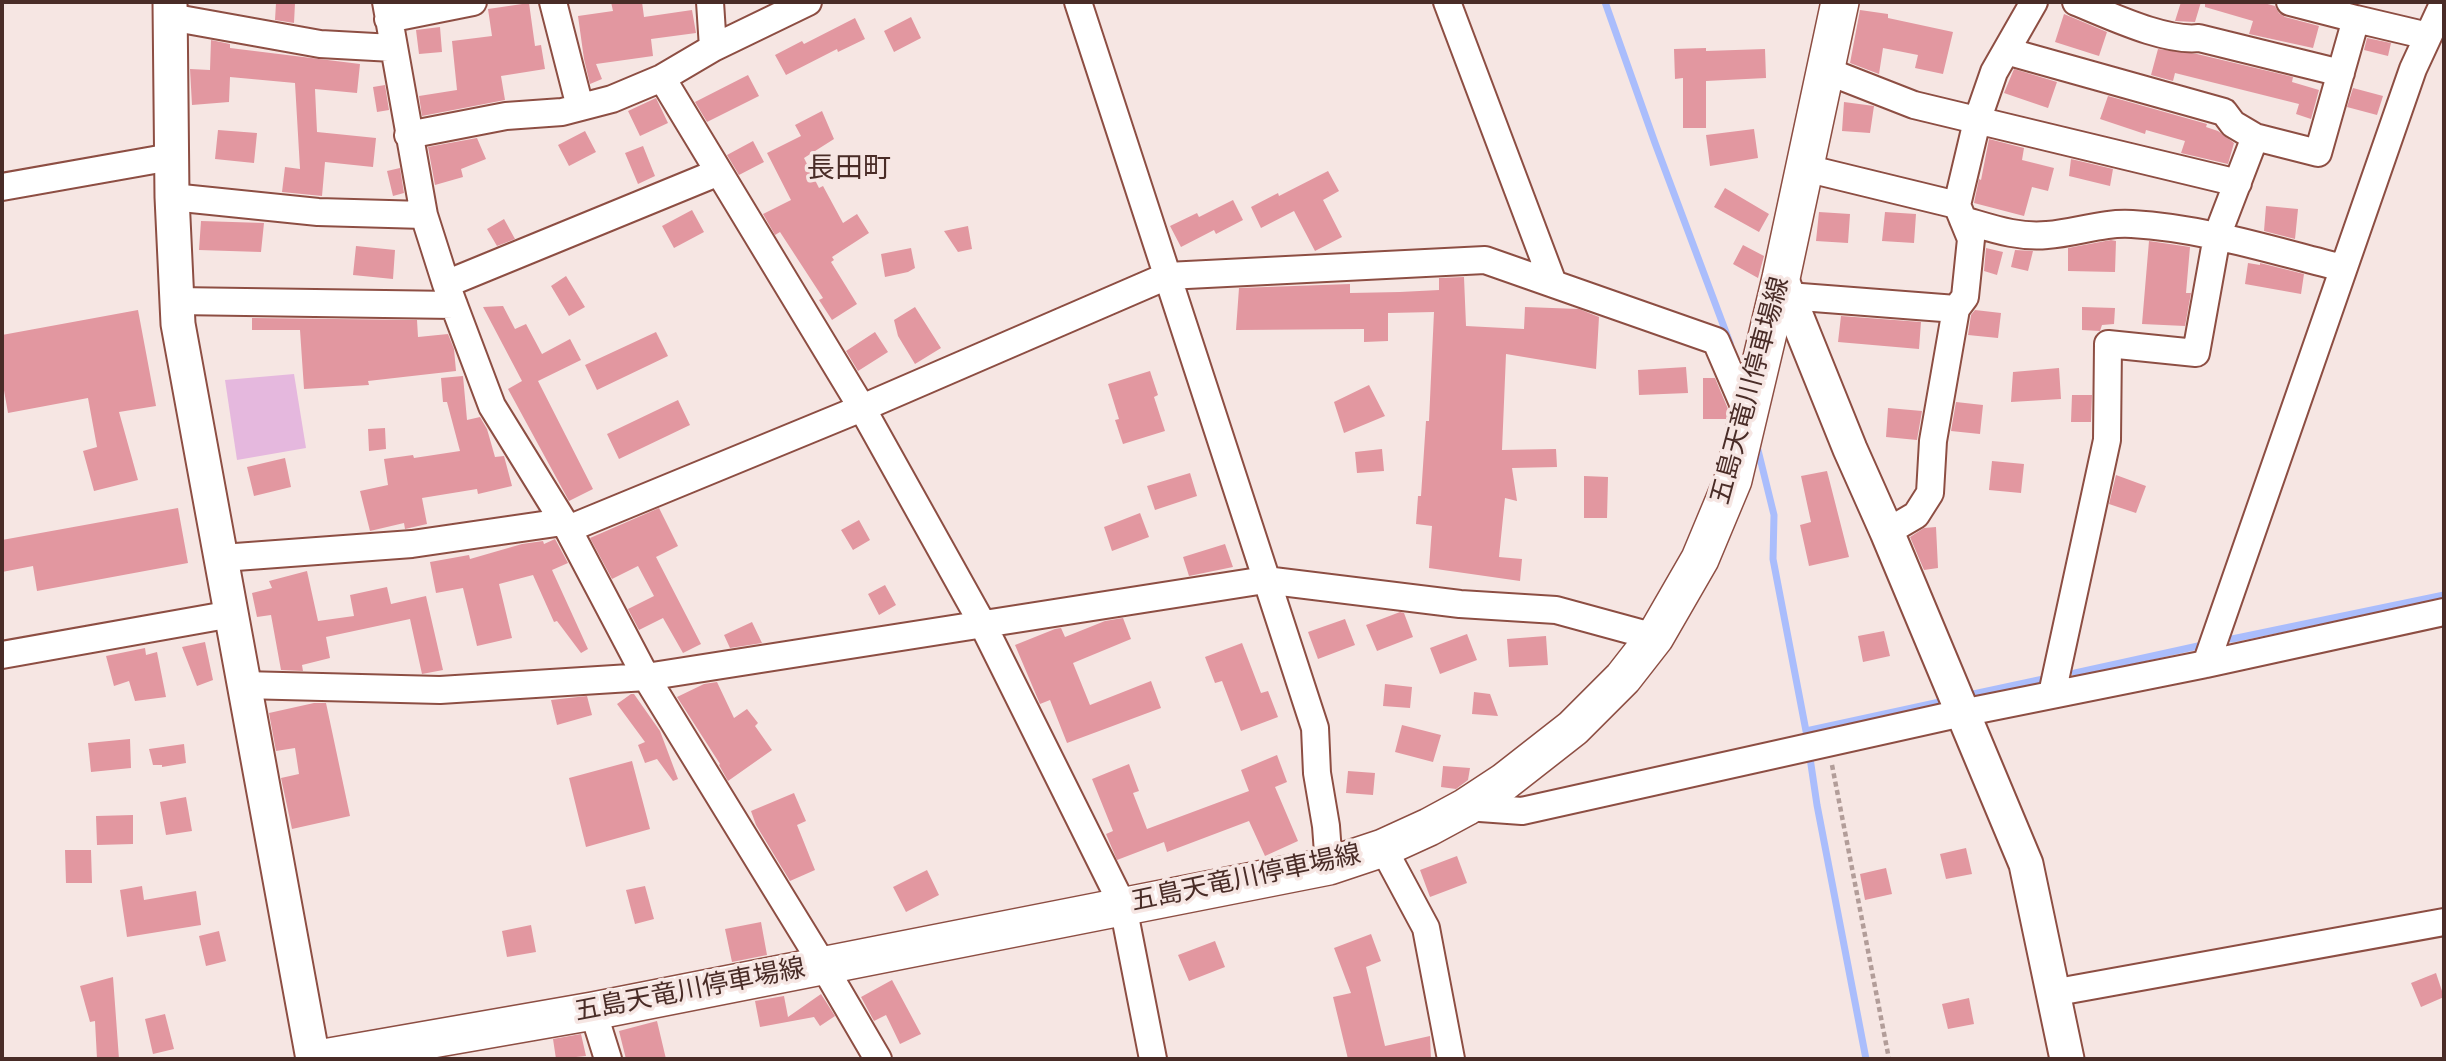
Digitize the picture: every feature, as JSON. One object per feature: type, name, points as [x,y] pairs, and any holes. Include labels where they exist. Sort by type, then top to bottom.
[{"type":"main road","name":"五島天竜川停車場線","points":[[331,1058],[593,1010],[1329,866],[1383,848],[1466,807],[1512,776],[1573,728],[1623,678],[1655,637],[1704,548],[1733,480],[1767,336],[1784,287],[1805,168],[1840,2]]},
{"type":"street","points":[[473,2],[387,10],[424,215],[450,295],[492,406],[566,526],[646,677],[878,1059]]},
{"type":"street","points":[[553,2],[580,107]]},
{"type":"street","points":[[710,2],[713,48]]},
{"type":"street","points":[[408,135],[506,116],[562,112],[612,99],[662,78],[713,48],[808,2]]},
{"type":"street","points":[[1078,2],[1315,728],[1317,773],[1326,826],[1329,866]]},
{"type":"street","points":[[1447,2],[1553,283]]},
{"type":"street","points":[[1887,532],[1916,514],[1930,493],[1933,441],[1956,309],[1965,297],[1971,239],[1960,213],[1977,121],[1994,72],[2034,2]]},
{"type":"street","points":[[2076,2],[2131,24],[2186,39],[2199,37],[2341,73]]},
{"type":"street","points":[[2290,2],[2428,36]]},
{"type":"street","points":[[2206,664],[2413,69],[2444,2]]},
{"type":"street","points":[[331,1058],[243,685],[178,324],[172,197],[170,9],[320,44],[393,48]]},
{"type":"street","points":[[2006,51],[2224,112],[2233,124],[2255,137],[2318,153],[2356,19]]},
{"type":"street","points":[[1827,71],[1914,105],[2238,183]]},
{"type":"street","points":[[662,78],[862,408],[982,623],[1124,906],[1153,1059]]},
{"type":"street","points":[[2052,695],[2107,440],[2108,344],[2196,353],[2217,236],[2255,137]]},
{"type":"street","points":[[2,187],[171,157]]},
{"type":"street","points":[[1805,168],[1960,213],[2019,235],[2048,235],[2113,224],[2133,224],[2217,236],[2343,268]]},
{"type":"street","points":[[176,302],[450,295],[719,172]]},
{"type":"street","points":[[172,197],[318,212],[424,215]]},
{"type":"street","points":[[222,558],[412,544],[566,526],[862,408],[1167,276],[1485,260],[1716,341],[1750,407]]},
{"type":"street","points":[[1956,309],[1784,287],[2026,864],[2067,1059]]},
{"type":"street","points":[[243,685],[440,690],[646,677],[1265,580],[1461,604],[1556,610],[1655,637]]},
{"type":"street","points":[[1466,807],[1522,811],[1825,744],[1958,703],[2052,695],[2444,612]]},
{"type":"street","points":[[2,655],[232,614]]},
{"type":"street","points":[[1383,848],[1426,928],[1451,1059]]},
{"type":"street","points":[[2052,993],[2444,922]]},
{"type":"street","points":[[593,1010],[608,1059]]},
{"type":"path","points":[[1825,744],[1889,1059]]},
{"type":"shaded area","points":[[294,374],[306,448],[237,460],[225,380]]},
{"type":"building","points":[[611,2],[642,2],[644,17],[692,10],[696,33],[651,39],[653,56],[596,64],[602,79],[590,84],[578,16],[613,11]]},
{"type":"building","points":[[2181,2],[2201,2],[2195,22],[2175,21]]},
{"type":"building","points":[[2205,2],[2260,2],[2275,6],[2285,17],[2319,26],[2313,48],[2249,34],[2253,21],[2205,7]]},
{"type":"building","points":[[276,3],[295,3],[294,23],[275,20]]},
{"type":"building","points":[[529,3],[535,46],[541,45],[545,69],[501,76],[505,100],[422,116],[419,96],[457,90],[452,41],[492,36],[488,9]]},
{"type":"building","points":[[1860,10],[1888,14],[1888,18],[1953,32],[1943,74],[1915,68],[1918,55],[1883,48],[1879,74],[1850,63]]},
{"type":"building","points":[[2064,14],[2107,32],[2099,56],[2055,42]]},
{"type":"building","points":[[911,17],[921,38],[894,52],[884,31]]},
{"type":"building","points":[[855,18],[865,39],[838,52],[837,49],[786,75],[775,55],[802,41],[804,44]]},
{"type":"building","points":[[440,27],[442,52],[419,54],[416,30]]},
{"type":"building","points":[[2367,38],[2391,43],[2388,56],[2364,50]]},
{"type":"building","points":[[211,40],[230,44],[230,48],[360,64],[357,93],[315,89],[317,132],[376,138],[373,167],[325,162],[322,196],[282,192],[285,167],[300,169],[295,83],[230,77],[229,102],[192,105],[190,69],[210,70]]},
{"type":"building","points":[[1706,48],[1706,51],[1765,49],[1766,78],[1706,81],[1706,128],[1683,128],[1683,78],[1675,79],[1674,49]]},
{"type":"building","points":[[2158,49],[2197,54],[2293,77],[2292,82],[2319,90],[2311,119],[2296,114],[2299,104],[2175,73],[2173,81],[2151,75]]},
{"type":"building","points":[[2014,69],[2057,82],[2048,108],[2004,93]]},
{"type":"building","points":[[748,75],[759,96],[707,122],[695,102]]},
{"type":"building","points":[[385,85],[389,110],[377,112],[373,87]]},
{"type":"building","points":[[2353,88],[2383,96],[2377,115],[2347,107]]},
{"type":"building","points":[[2108,96],[2207,124],[2206,127],[2218,131],[2234,143],[2228,164],[2181,153],[2185,141],[2146,130],[2145,134],[2100,119]]},
{"type":"building","points":[[656,98],[668,123],[640,136],[628,111]]},
{"type":"building","points":[[1844,102],[1874,106],[1870,133],[1842,131]]},
{"type":"building","points":[[822,111],[834,139],[804,158],[819,188],[823,186],[843,223],[857,214],[869,233],[832,257],[834,260],[831,262],[857,304],[832,320],[819,300],[823,298],[780,232],[775,235],[763,214],[791,200],[767,153],[801,136],[795,125]]},
{"type":"building","points":[[1754,129],[1758,158],[1710,166],[1706,135]]},
{"type":"building","points":[[218,130],[257,133],[254,163],[215,159]]},
{"type":"building","points":[[585,131],[596,152],[569,166],[558,145]]},
{"type":"building","points":[[477,138],[486,159],[461,169],[463,177],[435,185],[428,147]]},
{"type":"building","points":[[1989,139],[2024,148],[2022,160],[2054,168],[2048,191],[2032,187],[2024,216],[1974,203]]},
{"type":"building","points":[[753,141],[764,162],[739,175],[727,155]]},
{"type":"building","points":[[643,146],[655,176],[638,184],[625,153]]},
{"type":"building","points":[[2071,159],[2113,169],[2110,186],[2069,176]]},
{"type":"building","points":[[400,168],[404,193],[393,196],[387,171]]},
{"type":"building","points":[[1328,171],[1339,191],[1323,200],[1342,237],[1315,251],[1294,211],[1261,228],[1251,207]]},
{"type":"building","points":[[1725,188],[1769,214],[1759,232],[1714,207]]},
{"type":"building","points":[[1233,200],[1243,220],[1216,234],[1214,230],[1181,247],[1170,226],[1197,213],[1199,217]]},
{"type":"building","points":[[2266,206],[2298,209],[2295,239],[2264,231]]},
{"type":"building","points":[[692,210],[704,232],[674,248],[662,226]]},
{"type":"building","points":[[1819,212],[1850,214],[1848,243],[1816,241]]},
{"type":"building","points":[[1885,212],[1916,214],[1914,243],[1882,241]]},
{"type":"building","points":[[504,219],[515,239],[497,246],[487,229]]},
{"type":"building","points":[[201,221],[264,223],[261,252],[199,250]]},
{"type":"building","points":[[968,226],[972,249],[958,252],[944,231]]},
{"type":"building","points":[[2116,241],[2115,272],[2068,271],[2068,248]]},
{"type":"building","points":[[2149,241],[2190,247],[2186,293],[2191,293],[2185,326],[2142,324]]},
{"type":"building","points":[[1743,245],[1764,256],[1758,278],[1733,264]]},
{"type":"building","points":[[356,246],[395,250],[393,279],[353,275]]},
{"type":"building","points":[[911,248],[915,268],[885,277],[881,254]]},
{"type":"building","points":[[1986,248],[2003,252],[1997,275],[1984,271]]},
{"type":"building","points":[[2015,250],[2033,251],[2028,271],[2011,267]]},
{"type":"building","points":[[2248,263],[2260,263],[2304,274],[2301,294],[2245,284]]},
{"type":"building","points":[[566,276],[585,307],[569,316],[551,286]]},
{"type":"building","points":[[1464,277],[1466,326],[1524,329],[1525,307],[1579,309],[1599,317],[1596,369],[1506,354],[1502,450],[1556,449],[1557,467],[1512,468],[1517,501],[1505,498],[1499,557],[1522,559],[1520,581],[1429,568],[1432,526],[1416,524],[1418,496],[1421,496],[1426,421],[1429,421],[1434,312],[1388,313],[1388,341],[1364,342],[1364,329],[1236,330],[1239,288],[1350,284],[1350,293],[1400,292],[1439,290],[1439,278]]},
{"type":"building","points":[[503,306],[515,329],[526,324],[542,354],[570,339],[581,360],[538,381],[593,489],[569,501],[508,389],[522,381],[483,307]]},
{"type":"building","points":[[915,307],[941,348],[915,364],[898,336],[894,320]]},
{"type":"building","points":[[2082,307],[2115,308],[2114,324],[2102,325],[2100,331],[2082,330]]},
{"type":"building","points":[[138,310],[156,406],[119,412],[138,480],[94,491],[83,451],[97,447],[88,398],[8,413],[2,379],[2,335]]},
{"type":"building","points":[[1975,310],[2001,313],[1998,338],[1968,335],[1971,315]]},
{"type":"building","points":[[1841,316],[1921,322],[1919,349],[1838,342]]},
{"type":"building","points":[[252,318],[417,320],[418,337],[448,334],[454,349],[456,371],[368,381],[369,385],[304,389],[300,330],[252,330]]},
{"type":"building","points":[[656,332],[668,356],[597,390],[585,365]]},
{"type":"building","points":[[875,332],[888,352],[858,371],[846,351]]},
{"type":"building","points":[[1686,367],[1688,393],[1639,395],[1638,370]]},
{"type":"building","points":[[2059,368],[2061,399],[2011,402],[2013,372]]},
{"type":"building","points":[[1150,371],[1158,395],[1154,397],[1165,431],[1123,444],[1115,420],[1119,419],[1108,384]]},
{"type":"building","points":[[463,376],[467,420],[480,417],[487,429],[495,457],[504,456],[512,486],[478,494],[477,489],[422,498],[427,524],[405,529],[404,523],[370,531],[360,491],[388,485],[384,459],[413,455],[414,458],[460,451],[447,402],[443,402],[441,378]]},
{"type":"building","points":[[1703,378],[1715,378],[1728,409],[1726,419],[1703,419]]},
{"type":"building","points":[[1369,385],[1385,416],[1344,433],[1334,402]]},
{"type":"building","points":[[2072,395],[2092,395],[2091,422],[2071,422]]},
{"type":"building","points":[[678,400],[690,425],[619,459],[607,434]]},
{"type":"building","points":[[1956,402],[1983,405],[1980,434],[1951,431]]},
{"type":"building","points":[[1888,408],[1922,411],[1917,440],[1886,437]]},
{"type":"building","points":[[385,428],[386,449],[369,451],[368,429]]},
{"type":"building","points":[[1382,449],[1384,471],[1357,473],[1355,452]]},
{"type":"building","points":[[285,458],[291,487],[254,496],[247,467]]},
{"type":"building","points":[[1992,461],[2024,464],[2021,493],[1989,490]]},
{"type":"building","points":[[1827,471],[1849,557],[1809,566],[1800,525],[1811,522],[1801,476]]},
{"type":"building","points":[[1190,473],[1197,496],[1155,510],[1147,486]]},
{"type":"building","points":[[2116,475],[2146,486],[2136,513],[2109,504]]},
{"type":"building","points":[[1584,476],[1608,477],[1607,518],[1584,518]]},
{"type":"building","points":[[178,508],[188,563],[37,591],[33,566],[2,572],[2,540]]},
{"type":"building","points":[[659,508],[678,546],[656,557],[701,644],[683,653],[663,618],[639,630],[628,609],[654,596],[638,566],[612,579],[590,538]]},
{"type":"building","points":[[1140,513],[1149,537],[1112,551],[1104,527]]},
{"type":"building","points":[[859,520],[870,540],[853,550],[841,530]]},
{"type":"building","points":[[1936,527],[1938,568],[1924,570],[1910,537],[1924,528]]},
{"type":"building","points":[[555,539],[568,563],[552,570],[588,649],[581,653],[557,621],[554,622],[533,575],[499,584],[512,638],[477,646],[463,588],[436,593],[430,562],[469,555],[470,559],[522,544],[543,541],[544,544]]},
{"type":"building","points":[[1225,544],[1233,567],[1189,576],[1183,557]]},
{"type":"building","points":[[307,571],[318,621],[354,616],[350,595],[387,587],[391,604],[426,596],[443,670],[422,674],[410,619],[326,637],[330,658],[302,665],[303,671],[281,670],[271,615],[257,617],[252,593],[272,588],[269,581]]},
{"type":"building","points":[[885,585],[896,605],[879,615],[868,594]]},
{"type":"building","points":[[1400,612],[1404,613],[1413,637],[1377,651],[1366,625]]},
{"type":"building","points":[[1123,618],[1131,639],[1073,663],[1090,705],[1151,681],[1161,708],[1067,743],[1050,700],[1040,704],[1015,645],[1055,629],[1061,628],[1065,637],[1105,621]]},
{"type":"building","points":[[1345,619],[1355,645],[1318,659],[1308,632]]},
{"type":"building","points":[[752,622],[762,643],[730,648],[724,635]]},
{"type":"building","points":[[1884,631],[1890,656],[1863,662],[1858,636]]},
{"type":"building","points":[[1467,634],[1477,660],[1440,674],[1430,648]]},
{"type":"building","points":[[1546,636],[1548,665],[1509,667],[1507,639]]},
{"type":"building","points":[[205,642],[213,680],[197,686],[182,647]]},
{"type":"building","points":[[1242,643],[1261,693],[1268,691],[1278,717],[1241,731],[1222,681],[1215,683],[1205,657]]},
{"type":"building","points":[[145,648],[146,655],[157,652],[166,697],[135,701],[129,681],[114,686],[106,656]]},
{"type":"building","points":[[717,682],[734,718],[747,709],[758,723],[755,726],[772,750],[728,781],[677,697],[704,684]]},
{"type":"building","points":[[1385,684],[1412,687],[1410,708],[1383,706]]},
{"type":"building","points":[[1474,692],[1490,694],[1498,716],[1472,714]]},
{"type":"building","points":[[634,694],[660,731],[678,779],[673,781],[657,759],[645,763],[638,745],[645,742],[617,704]]},
{"type":"building","points":[[587,696],[592,715],[557,725],[551,700]]},
{"type":"building","points":[[326,703],[350,816],[292,829],[281,778],[299,774],[295,748],[276,751],[269,713]]},
{"type":"building","points":[[1402,725],[1441,735],[1433,762],[1395,752]]},
{"type":"building","points":[[130,739],[131,768],[91,772],[88,743]]},
{"type":"building","points":[[184,744],[186,763],[162,767],[153,765],[149,749]]},
{"type":"building","points":[[1277,755],[1287,782],[1275,787],[1298,841],[1265,856],[1249,821],[1167,852],[1164,842],[1117,860],[1106,834],[1113,831],[1092,779],[1129,764],[1139,791],[1133,793],[1147,829],[1249,791],[1241,770]]},
{"type":"building","points":[[632,761],[650,829],[586,847],[569,778]]},
{"type":"building","points":[[1443,766],[1470,768],[1468,780],[1456,789],[1441,787]]},
{"type":"building","points":[[1348,771],[1375,773],[1373,795],[1346,793]]},
{"type":"building","points":[[794,793],[806,821],[797,825],[815,870],[790,881],[756,825],[751,811]]},
{"type":"building","points":[[186,797],[192,831],[166,835],[160,802]]},
{"type":"building","points":[[133,815],[133,844],[97,845],[96,816]]},
{"type":"building","points":[[1966,848],[1972,874],[1946,879],[1940,854]]},
{"type":"building","points":[[65,850],[91,850],[92,883],[66,883]]},
{"type":"building","points":[[1457,856],[1467,883],[1430,897],[1420,870]]},
{"type":"building","points":[[1886,868],[1892,894],[1865,900],[1860,874]]},
{"type":"building","points":[[927,870],[939,895],[906,912],[893,887]]},
{"type":"building","points":[[142,886],[144,900],[196,891],[201,925],[127,937],[120,890]]},
{"type":"building","points":[[645,886],[654,919],[635,924],[626,890]]},
{"type":"building","points":[[761,922],[767,955],[732,962],[725,929]]},
{"type":"building","points":[[531,925],[536,952],[507,957],[502,931]]},
{"type":"building","points":[[219,931],[226,961],[206,966],[199,936]]},
{"type":"building","points":[[1371,934],[1381,961],[1366,967],[1385,1046],[1430,1036],[1431,1059],[1348,1059],[1333,997],[1351,993],[1334,948]]},
{"type":"building","points":[[1215,941],[1225,967],[1189,981],[1178,955]]},
{"type":"building","points":[[2436,973],[2444,997],[2421,1007],[2411,983]]},
{"type":"building","points":[[113,977],[119,1059],[97,1059],[95,1021],[90,1022],[80,986]]},
{"type":"building","points":[[892,980],[921,1034],[900,1044],[886,1015],[874,1021],[861,997]]},
{"type":"building","points":[[821,994],[835,1016],[820,1026],[814,1017],[760,1027],[755,1001],[784,996],[788,1017]]},
{"type":"building","points":[[1969,998],[1974,1024],[1948,1029],[1942,1004]]},
{"type":"building","points":[[165,1014],[174,1049],[153,1054],[145,1019]]},
{"type":"building","points":[[657,1021],[666,1059],[626,1059],[619,1031]]},
{"type":"building","points":[[581,1034],[586,1056],[556,1059],[553,1039]]},
{"type":"waterway","points":[[1605,2],[1730,343]]},
{"type":"waterway","points":[[1756,442],[1774,515],[1773,559],[1866,1059]]},
{"type":"waterway","points":[[2232,639],[2444,595]]},
{"type":"waterway","points":[[2075,673],[2198,646]]},
{"type":"waterway","points":[[1964,696],[2048,678]]},
{"type":"waterway","points":[[1806,731],[1949,700]]},
{"type":"district","name":"長田町","points":[[849,170]]}]
